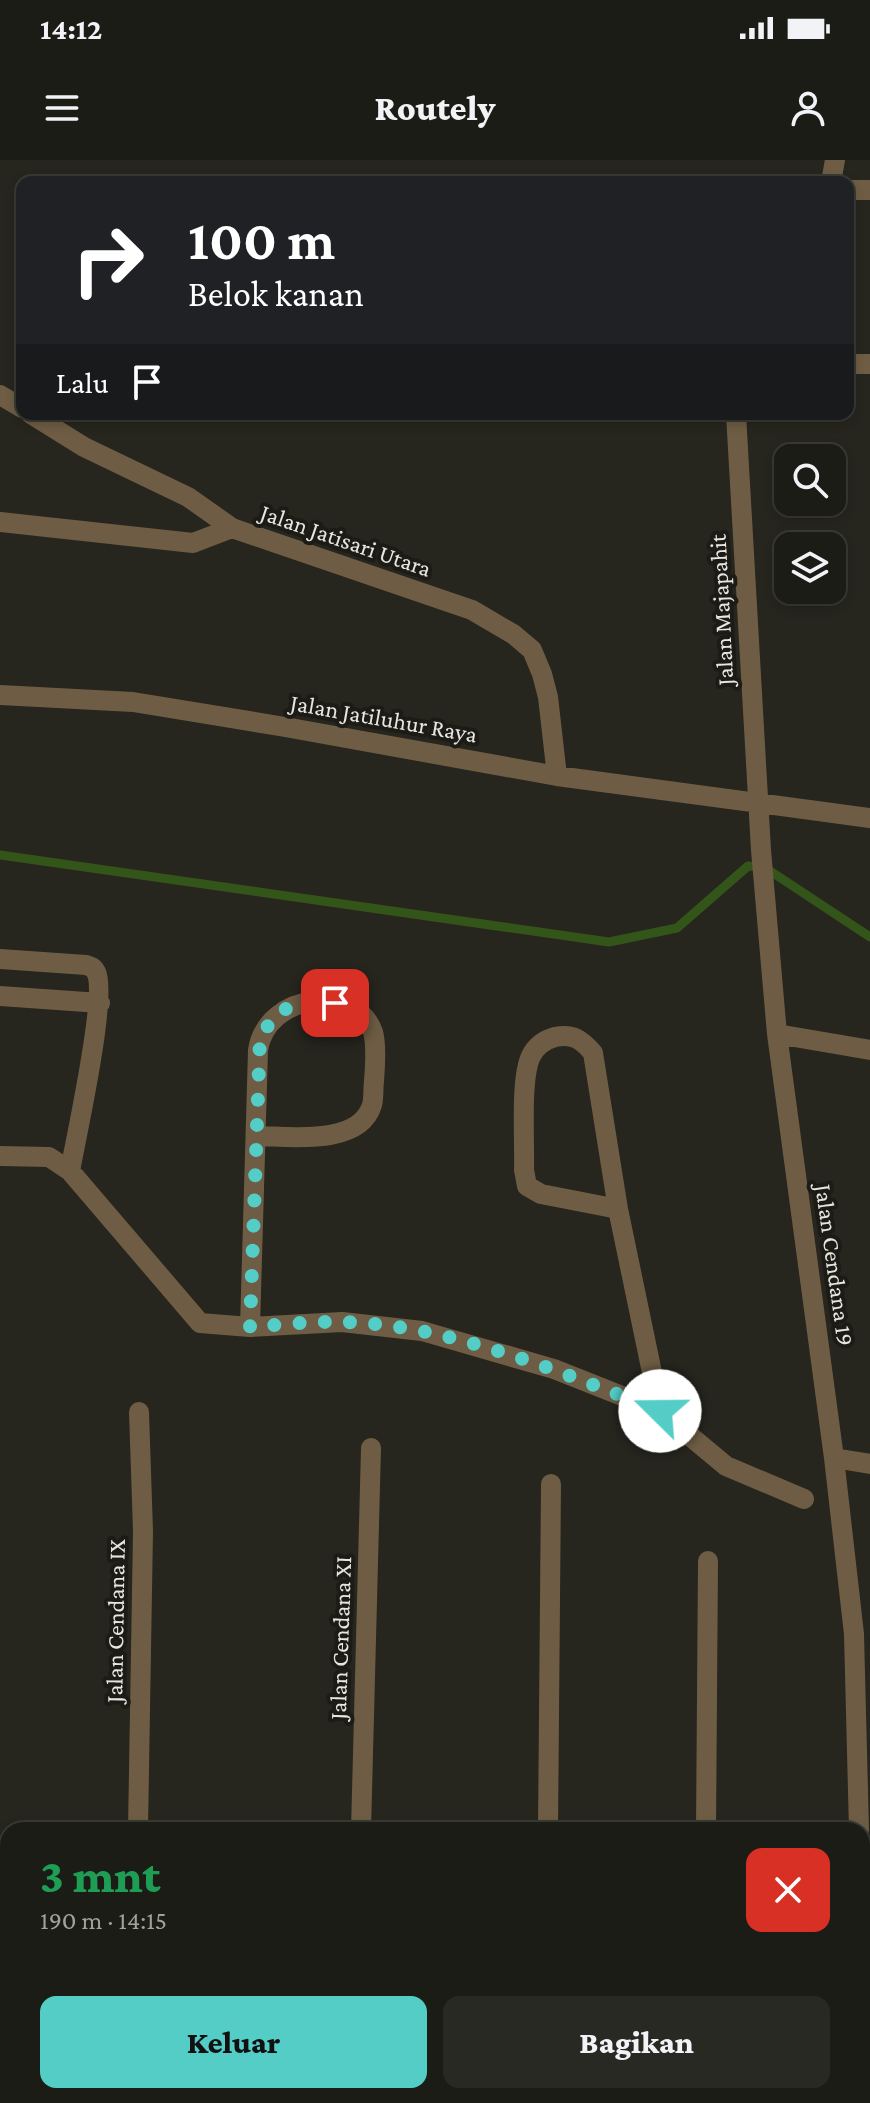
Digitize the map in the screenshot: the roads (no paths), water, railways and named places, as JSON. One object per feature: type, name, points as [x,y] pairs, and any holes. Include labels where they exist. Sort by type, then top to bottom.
[{"type":"street","name":"Jalan Jatisari Utara","points":[[41,420],[84,447],[188,497],[232,528],[472,610],[513,634],[532,650],[542,674],[548,697],[557,776]]},
{"type":"street","name":"Jalan Majapahit","points":[[736,420],[757,803]]},
{"type":"street","points":[[0,522],[193,543],[232,528]]},
{"type":"street","name":"Jalan Jatiluhur Raya","points":[[0,695],[133,702],[557,776],[870,818]]},
{"type":"street","name":"Jalan Cendana 19","points":[[757,803],[777,1034],[834,1458],[854,1634],[859,1822]]},
{"type":"street","points":[[0,959],[90,967],[97,975],[100,1003],[70,1171]]},
{"type":"street","points":[[0,996],[100,1003]]},
{"type":"street","points":[[250,1327],[258,1050],[260,1038],[278,1013],[293,1005],[311,1001],[335,1003],[353,1009],[367,1022],[373,1033],[375,1069],[372,1106],[365,1116],[354,1127],[326,1137],[256,1136]]},
{"type":"street","points":[[777,1034],[870,1050]]},
{"type":"street","points":[[618,1209],[541,1194],[527,1186],[524,1170],[526,1070],[536,1048],[550,1038],[573,1036],[584,1042],[593,1053],[618,1209],[660,1411]]},
{"type":"street","points":[[0,1156],[49,1157],[70,1171],[200,1323],[250,1327],[342,1322],[422,1331],[554,1369],[660,1411],[726,1466],[804,1499]]},
{"type":"street","name":"Jalan Cendana IX","points":[[138,1822],[143,1531],[139,1412]]},
{"type":"street","name":"Jalan Cendana XI","points":[[361,1822],[371,1448]]},
{"type":"street","points":[[834,1458],[870,1464]]},
{"type":"street","points":[[548,1822],[551,1484]]},
{"type":"street","points":[[706,1822],[708,1561]]},
{"type":"waterway","points":[[0,855],[609,942],[677,928],[748,866],[764,867],[870,937]]}]
